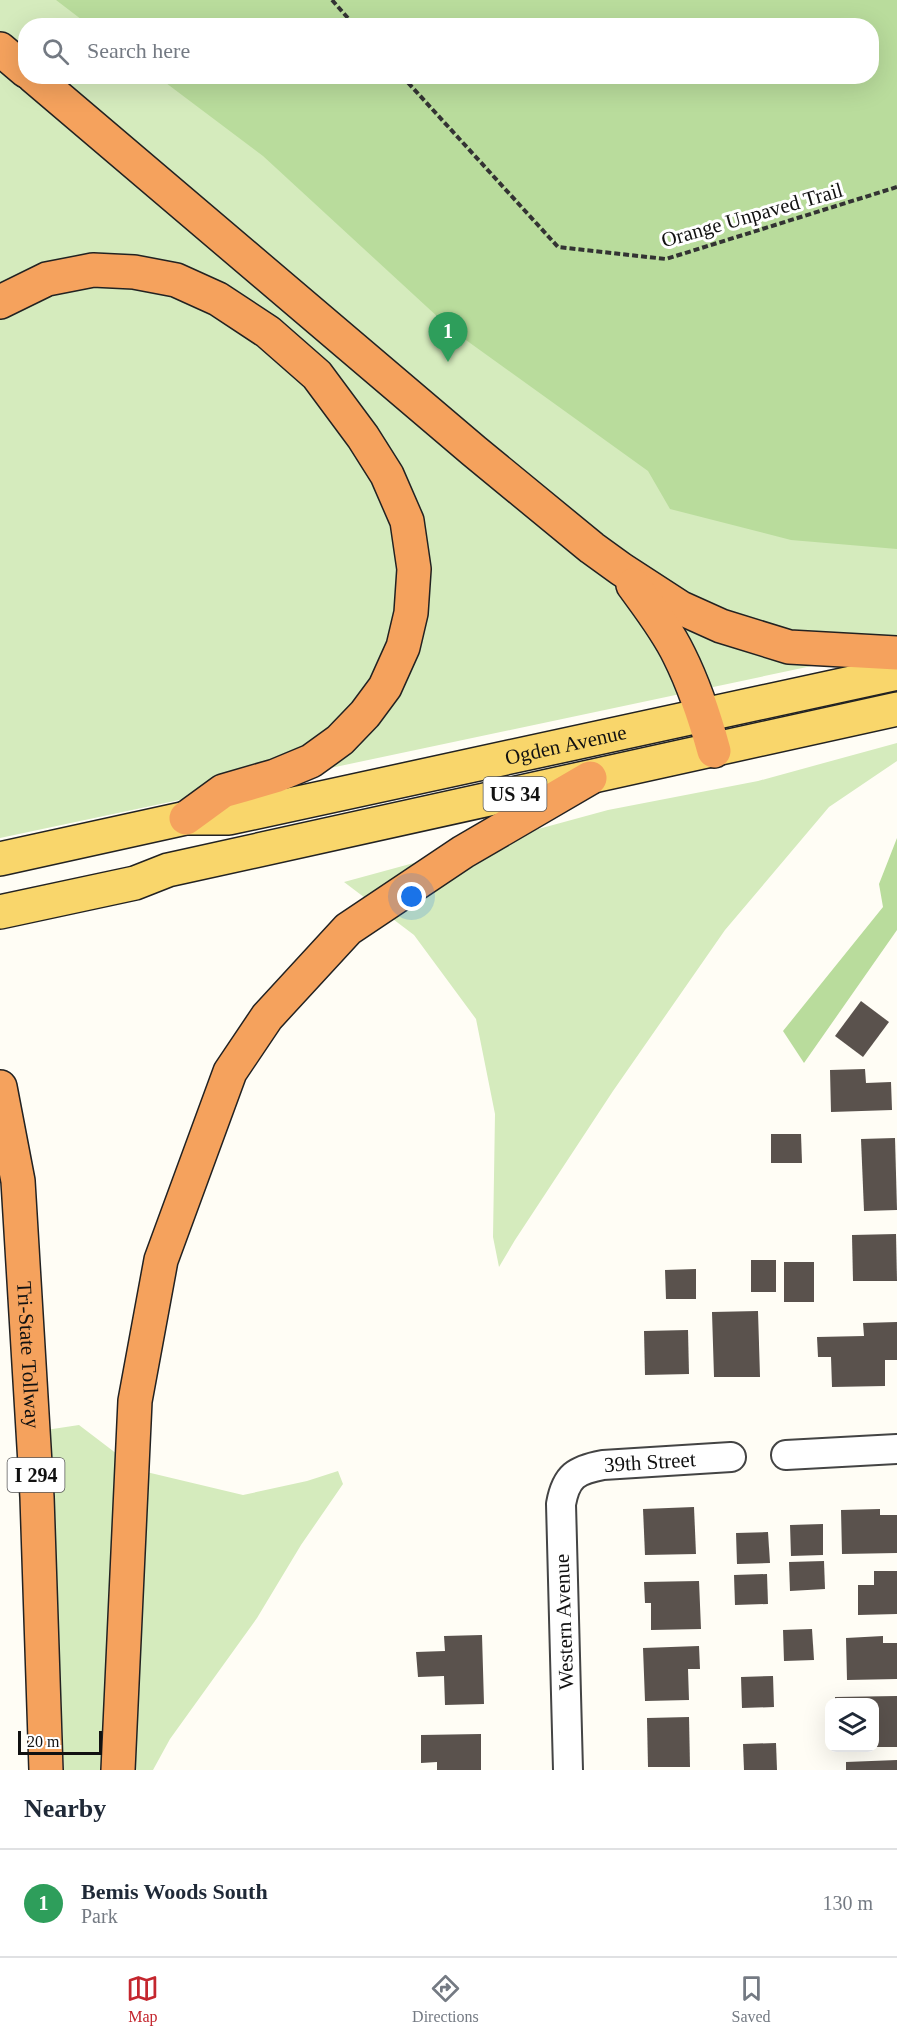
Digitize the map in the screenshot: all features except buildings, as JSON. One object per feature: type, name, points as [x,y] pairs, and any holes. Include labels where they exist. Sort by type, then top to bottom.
[{"type":"highway","points":[[0,49],[18,64]]},
{"type":"highway","points":[[42,84],[474,451],[621,569],[681,608],[721,626],[789,647],[897,653]]},
{"type":"highway","points":[[0,302],[47,279],[93,270],[134,272],[176,280],[218,299],[268,332],[316,375],[363,437],[387,476],[407,521],[414,569],[411,613],[403,647],[385,687],[372,705],[340,740],[311,761],[275,776],[223,791],[186,818]]},
{"type":"highway","points":[[621,569],[653,612],[677,651],[704,716],[714,751]]},
{"type":"highway","points":[[118,1770],[135,1401],[161,1260],[230,1072],[267,1017],[348,929],[463,852],[590,778]]},
{"type":"highway","name":"Tri-State Tollway","points":[[0,1087],[18,1181],[37,1497],[46,1770]]},
{"type":"main road","name":"Ogden Avenue","points":[[0,859],[186,818],[229,818],[897,673]]},
{"type":"main road","name":"Ogden Avenue","points":[[0,912],[135,883],[168,870],[897,709]]},
{"type":"street","points":[[786,1455],[897,1449]]},
{"type":"street","name":"39th Street","points":[[572,1476],[586,1468],[603,1465],[731,1456]]},
{"type":"street","name":"Western Avenue","points":[[568,1770],[561,1504],[564,1488],[572,1476]]},
{"type":"path","points":[[332,0],[348,18]]},
{"type":"path","name":"Orange Unpaved Trail","points":[[409,84],[558,247],[666,259],[897,188]]},
{"type":"green space","points":[[0,0],[897,0],[897,648],[0,838]]},
{"type":"green space","points":[[56,0],[897,0],[897,549],[791,540],[670,509],[648,471],[452,330],[263,156],[167,84],[879,84],[879,18],[80,18]]},
{"type":"green space","points":[[897,743],[897,761],[829,807],[725,930],[613,1091],[499,1267],[493,1237],[495,1114],[476,1019],[414,935],[344,882],[608,810],[758,781]]},
{"type":"green space","points":[[897,838],[897,930],[804,1063],[783,1031],[883,907],[879,884]]},
{"type":"green space","points":[[79,1425],[138,1470],[243,1495],[307,1481],[338,1471],[343,1484],[301,1545],[257,1618],[170,1739],[153,1770],[64,1770],[57,1598],[46,1430]]},
{"type":"place","name":"Bemis Woods South","points":[[448,362]]}]
